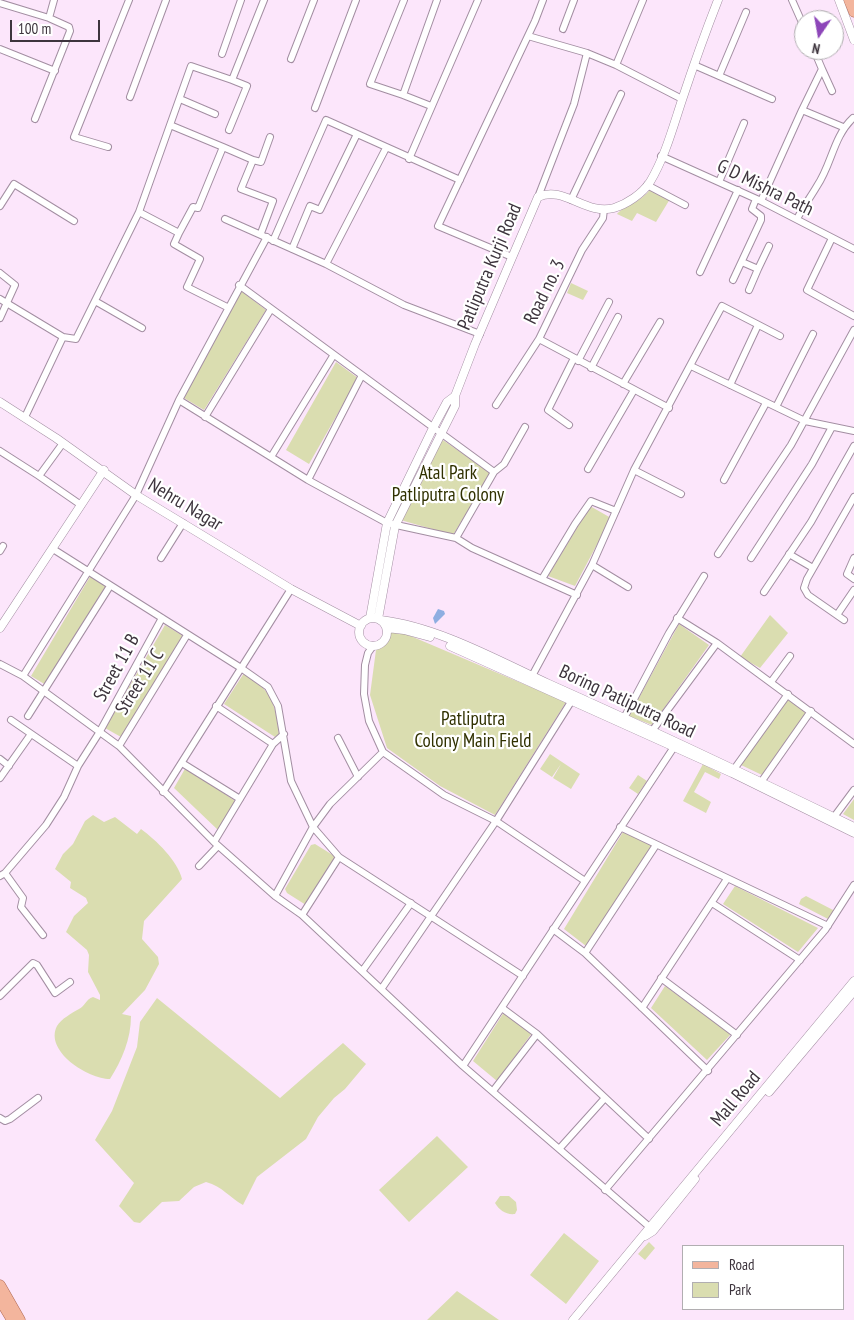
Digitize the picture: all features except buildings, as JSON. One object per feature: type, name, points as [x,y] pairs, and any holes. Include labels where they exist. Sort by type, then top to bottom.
[{"type":"main road","points":[[849,0],[854,12]]},
{"type":"main road","points":[[0,1285],[20,1320]]},
{"type":"main road","points":[[0,1300],[12,1320]]},
{"type":"street","points":[[49,18],[54,0]]},
{"type":"street","points":[[108,147],[74,137],[130,0]]},
{"type":"street","points":[[130,98],[166,0]]},
{"type":"street","points":[[222,54],[241,0]]},
{"type":"street","points":[[232,80],[264,0]]},
{"type":"street","points":[[291,59],[314,0]]},
{"type":"street","points":[[314,108],[356,0]]},
{"type":"street","points":[[404,0],[370,84],[431,106]]},
{"type":"street","points":[[403,95],[437,0]]},
{"type":"street","points":[[409,159],[478,0]]},
{"type":"street","points":[[512,257],[438,226],[528,36],[543,0]]},
{"type":"street","points":[[563,29],[574,0]]},
{"type":"street","points":[[616,65],[643,0]]},
{"type":"street","name":"Patliputra Kurji Road","points":[[391,524],[454,406],[455,396],[538,197],[547,193],[559,194],[593,209],[612,209],[638,196],[647,185],[661,156],[718,0]]},
{"type":"street","points":[[839,0],[854,40]]},
{"type":"street","points":[[0,3],[49,18],[70,30],[35,119]]},
{"type":"street","points":[[719,76],[746,12]]},
{"type":"street","points":[[528,36],[616,65],[682,100]]},
{"type":"street","points":[[0,49],[55,72]]},
{"type":"street","points":[[538,197],[574,104],[587,54]]},
{"type":"street","points":[[818,60],[832,91]]},
{"type":"street","points":[[0,299],[63,337],[76,339],[139,212],[192,66],[247,86],[229,130]]},
{"type":"street","points":[[694,66],[772,99]]},
{"type":"street","points":[[733,280],[762,218],[752,209],[822,69]]},
{"type":"street","points":[[571,200],[621,94]]},
{"type":"street","points":[[180,98],[215,114]]},
{"type":"street","points":[[802,110],[843,127]]},
{"type":"street","points":[[796,219],[807,198],[817,186],[843,127],[854,117]]},
{"type":"street","points":[[273,241],[326,120],[409,159],[460,180]]},
{"type":"street","points":[[719,182],[744,123]]},
{"type":"street","points":[[170,125],[261,162],[270,137]]},
{"type":"street","points":[[292,249],[310,206],[320,210],[357,134]]},
{"type":"street","points":[[222,146],[198,208],[193,207],[174,244],[200,259],[188,283],[188,288],[227,307]]},
{"type":"street","points":[[326,264],[386,148]]},
{"type":"street","name":"G D Mishra Path","points":[[661,156],[738,190],[854,249]]},
{"type":"street","points":[[23,676],[136,495],[178,400],[264,235],[273,201],[241,189],[253,160]]},
{"type":"street","points":[[0,206],[14,184],[74,221]]},
{"type":"street","points":[[647,185],[685,205]]},
{"type":"street","points":[[700,272],[738,190]]},
{"type":"street","name":"Road no. 3","points":[[604,209],[603,218],[582,250],[539,339],[668,408]]},
{"type":"street","points":[[139,212],[179,233]]},
{"type":"street","points":[[225,219],[326,264],[404,305],[480,334]]},
{"type":"street","points":[[832,238],[807,290],[854,316]]},
{"type":"street","points":[[749,290],[769,246]]},
{"type":"street","points":[[742,262],[758,268]]},
{"type":"street","points":[[0,273],[15,285],[0,318]]},
{"type":"street","points":[[239,285],[361,377],[494,472]]},
{"type":"street","points":[[94,301],[142,328]]},
{"type":"street","points":[[570,425],[548,410],[610,302]]},
{"type":"street","points":[[532,676],[592,565],[634,470],[722,306],[780,336]]},
{"type":"street","points":[[205,417],[271,309]]},
{"type":"street","points":[[591,368],[618,317]]},
{"type":"street","points":[[623,384],[660,322]]},
{"type":"street","points":[[730,385],[758,325]]},
{"type":"street","points":[[718,554],[792,445],[854,330]]},
{"type":"street","points":[[776,407],[813,334]]},
{"type":"street","points":[[25,417],[63,337]]},
{"type":"street","points":[[496,405],[539,339]]},
{"type":"street","points":[[271,457],[334,356]]},
{"type":"street","points":[[691,366],[805,421],[854,431]]},
{"type":"street","points":[[308,480],[361,377]]},
{"type":"street","points":[[588,469],[634,390]]},
{"type":"street","name":"Patliputra Kurji Road","points":[[376,619],[391,524],[433,428],[447,402],[455,396]]},
{"type":"street","points":[[178,400],[308,480],[391,524],[456,538],[472,548],[577,594]]},
{"type":"street","name":"Nehru Nagar","points":[[0,402],[104,470],[136,495],[291,589],[360,626]]},
{"type":"street","points":[[724,480],[766,403]]},
{"type":"street","points":[[456,538],[494,472],[504,464],[525,427]]},
{"type":"street","points":[[751,558],[812,464],[832,427]]},
{"type":"street","points":[[39,476],[63,443]]},
{"type":"street","points":[[764,592],[811,522],[854,446]]},
{"type":"street","points":[[0,451],[81,505]]},
{"type":"street","points":[[0,628],[104,470]]},
{"type":"street","points":[[634,470],[681,494]]},
{"type":"street","points":[[844,620],[805,592],[805,584],[854,496]]},
{"type":"street","points":[[542,579],[591,501],[616,511]]},
{"type":"street","points":[[162,558],[183,523]]},
{"type":"street","points":[[53,549],[268,687],[278,706],[291,781],[313,827],[339,856],[523,976]]},
{"type":"street","points":[[789,554],[813,568]]},
{"type":"street","points":[[854,558],[847,574],[854,579]]},
{"type":"street","points":[[592,565],[628,587]]},
{"type":"street","points":[[624,718],[677,618],[704,576]]},
{"type":"street","points":[[28,716],[110,586]]},
{"type":"street","points":[[163,792],[291,589]]},
{"type":"street","points":[[836,615],[854,590]]},
{"type":"street","name":"Street 11 B","points":[[3,874],[46,825],[64,797],[78,766],[99,733],[162,618]]},
{"type":"street","points":[[677,618],[717,643],[854,744]]},
{"type":"street","points":[[373,646],[361,639],[360,626],[376,619],[387,628],[386,638],[378,645],[373,646],[368,653],[365,665],[364,694],[369,721],[383,752],[444,795],[496,820],[585,881]]},
{"type":"street","name":"Boring Patliputra Road","points":[[376,619],[414,626],[733,771],[854,833]]},
{"type":"street","name":"Boring Patliputra Road","points":[[387,628],[428,636],[532,676],[573,698],[652,731],[676,745]]},
{"type":"street","name":"Street 11 C","points":[[118,746],[187,635]]},
{"type":"street","points":[[652,731],[717,643]]},
{"type":"street","points":[[771,682],[790,656]]},
{"type":"street","points":[[0,664],[23,676],[118,746],[216,844],[275,896],[302,915],[363,970],[463,1066],[560,1148],[651,1229]]},
{"type":"street","points":[[733,771],[788,694]]},
{"type":"street","points":[[382,988],[433,917],[573,698]]},
{"type":"street","points":[[216,706],[273,744]]},
{"type":"street","points":[[759,784],[811,711]]},
{"type":"street","points":[[11,720],[78,766]]},
{"type":"street","points":[[0,778],[31,734]]},
{"type":"street","points":[[199,866],[216,844],[273,744],[284,734]]},
{"type":"street","points":[[338,738],[358,777]]},
{"type":"street","points":[[463,1066],[676,745]]},
{"type":"street","points":[[275,896],[313,827],[330,804],[383,752]]},
{"type":"street","points":[[0,759],[9,766]]},
{"type":"street","points":[[182,763],[240,799]]},
{"type":"street","name":"Boring Patliputra Road","points":[[759,784],[854,827]]},
{"type":"street","points":[[834,817],[854,790]]},
{"type":"street","points":[[620,828],[828,926]]},
{"type":"street","points":[[585,953],[656,845]]},
{"type":"street","points":[[302,915],[339,856]]},
{"type":"street","points":[[3,874],[22,898],[21,907],[43,934]]},
{"type":"street","points":[[642,1008],[727,878]]},
{"type":"street","points":[[605,1190],[708,1071],[828,926],[854,886]]},
{"type":"street","points":[[363,970],[411,902]]},
{"type":"street","points":[[712,903],[800,960]]},
{"type":"street","points":[[553,930],[585,953],[708,1071]]},
{"type":"street","points":[[0,996],[34,963],[55,993],[70,982]]},
{"type":"street","points":[[661,978],[737,1035]]},
{"type":"street","name":"Mall Road","points":[[573,1320],[805,1047],[852,988]]},
{"type":"street","points":[[502,1008],[537,1034],[649,1139]]},
{"type":"street","points":[[493,1091],[537,1034]]},
{"type":"street","points":[[0,1118],[7,1121],[38,1098]]},
{"type":"street","points":[[560,1148],[605,1098]]},
{"type":"green space","points":[[651,188],[670,199],[656,222],[637,213],[632,221],[617,214],[637,201]]},
{"type":"green space","points":[[571,283],[588,291],[583,300],[567,293]]},
{"type":"green space","points":[[240,290],[266,310],[204,410],[184,398]]},
{"type":"green space","points":[[336,362],[358,378],[309,464],[286,450]]},
{"type":"green space","name":"Atal Park Patliputra Colony","points":[[437,436],[491,473],[453,535],[397,519]]},
{"type":"green space","points":[[590,506],[611,518],[575,586],[548,576]]},
{"type":"green space","points":[[91,575],[108,587],[46,685],[31,676]]},
{"type":"green space","points":[[770,615],[788,633],[760,668],[740,657]]},
{"type":"green space","points":[[679,624],[709,645],[652,725],[629,716]]},
{"type":"green space","points":[[165,625],[183,636],[121,737],[105,728]]},
{"type":"green space","name":"Patliputra Colony Main Field","points":[[386,632],[406,634],[566,702],[495,815],[440,786],[387,748],[370,695],[376,650],[384,641]]},
{"type":"green space","points":[[244,673],[261,686],[274,705],[279,734],[275,737],[224,704]]},
{"type":"green space","points":[[788,699],[807,713],[762,775],[741,765]]},
{"type":"green space","points":[[550,754],[580,774],[571,789],[553,778],[561,764],[552,777],[540,769]]},
{"type":"green space","points":[[703,764],[721,774],[719,779],[705,772],[694,792],[711,802],[706,813],[683,801]]},
{"type":"green space","points":[[186,767],[235,801],[218,830],[174,788]]},
{"type":"green space","points":[[638,775],[647,781],[638,794],[629,788]]},
{"type":"green space","points":[[854,799],[854,820],[843,814]]},
{"type":"green space","points":[[93,815],[104,822],[115,817],[137,834],[141,829],[160,845],[171,858],[182,879],[144,921],[142,939],[158,957],[159,964],[145,990],[122,1014],[131,1016],[131,1025],[122,1057],[110,1079],[91,1074],[70,1062],[57,1045],[55,1035],[59,1023],[81,1008],[87,1001],[93,997],[100,1000],[100,995],[88,972],[89,955],[87,950],[66,932],[74,916],[88,903],[86,898],[70,888],[71,882],[55,869],[63,854],[73,844],[85,821]]},
{"type":"green space","points":[[623,832],[653,846],[586,946],[564,929]]},
{"type":"green space","points":[[315,844],[336,857],[306,905],[287,893],[285,889],[311,845]]},
{"type":"green space","points":[[735,886],[818,928],[798,952],[723,904]]},
{"type":"green space","points":[[806,896],[835,911],[830,920],[799,904],[801,899]]},
{"type":"green space","points":[[665,986],[731,1034],[707,1060],[651,1008]]},
{"type":"green space","points":[[157,998],[280,1098],[343,1043],[366,1064],[318,1117],[306,1139],[257,1177],[243,1205],[221,1189],[206,1182],[194,1187],[179,1201],[162,1202],[140,1223],[134,1222],[119,1206],[134,1183],[95,1140],[112,1111],[137,1047],[140,1022]]},
{"type":"green space","points":[[504,1012],[532,1033],[497,1081],[473,1061]]},
{"type":"green space","points":[[437,1136],[468,1167],[409,1222],[379,1190]]},
{"type":"green space","points":[[500,1196],[509,1196],[516,1202],[517,1210],[515,1214],[506,1213],[497,1206],[495,1203]]},
{"type":"green space","points":[[564,1233],[599,1261],[566,1304],[530,1275]]},
{"type":"green space","points":[[649,1242],[655,1248],[645,1260],[638,1254]]},
{"type":"green space","points":[[457,1291],[499,1320],[427,1320]]},
{"type":"water","points":[[438,609],[444,611],[445,614],[435,624],[433,618]]}]
